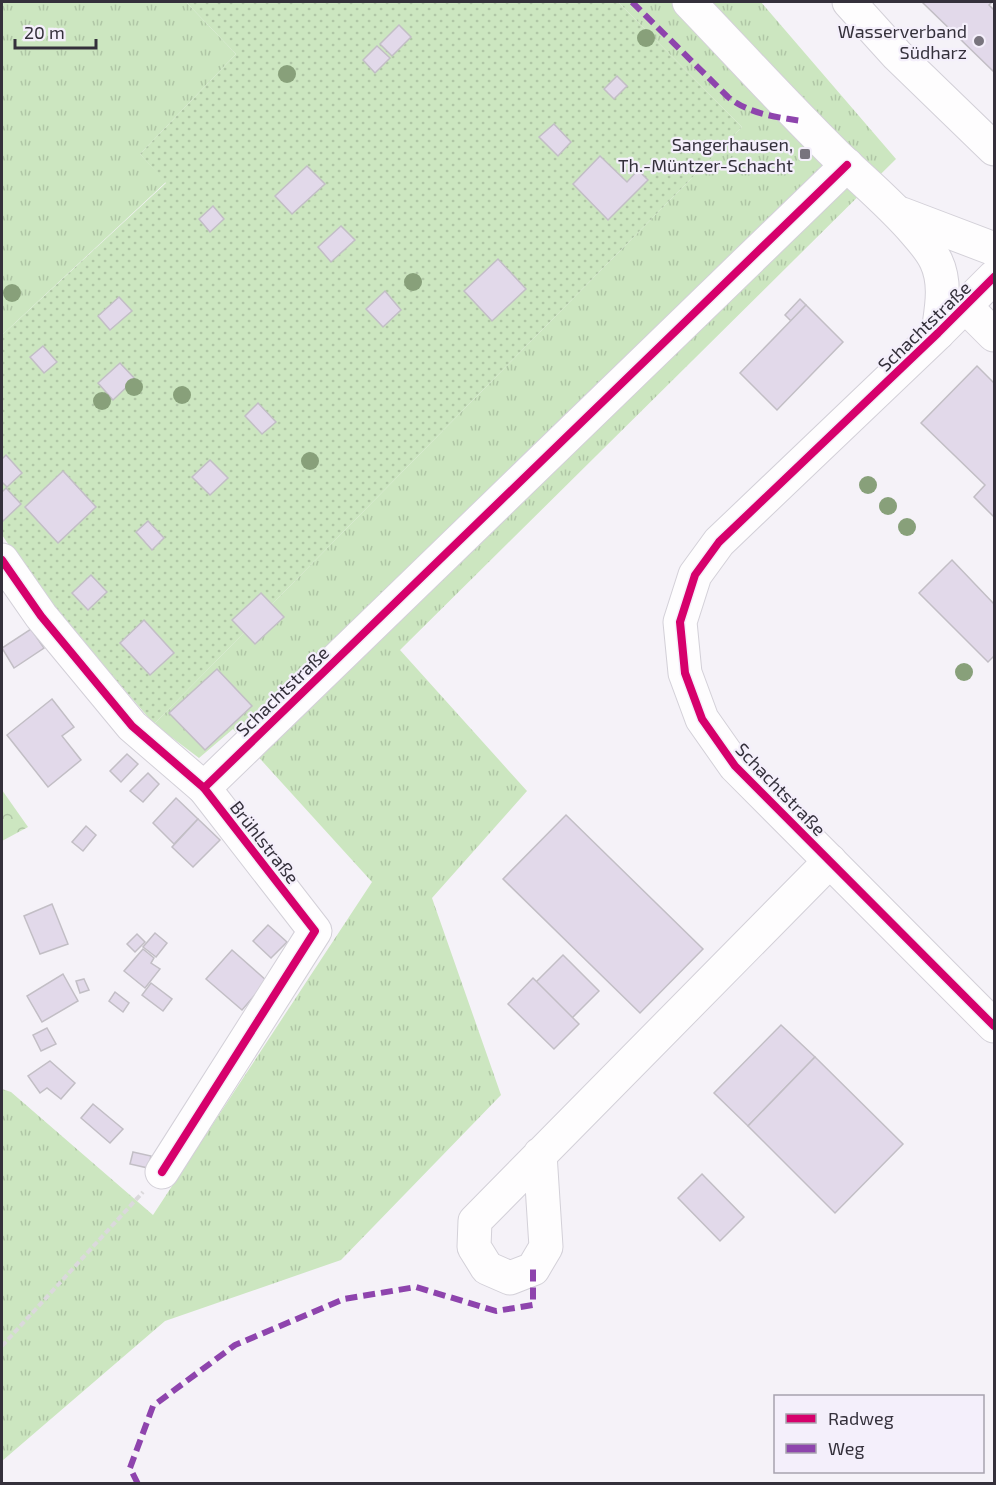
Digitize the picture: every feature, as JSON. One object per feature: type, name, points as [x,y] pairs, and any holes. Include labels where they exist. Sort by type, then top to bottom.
[{"type":"street","name":"Schachtstraße","points":[[689,2],[802,121],[898,212],[928,248],[935,258],[942,282],[938,333]]},
{"type":"street","points":[[849,2],[897,54],[994,149]]},
{"type":"street","name":"Schachtstraße","points":[[204,788],[847,165]]},
{"type":"street","points":[[898,212],[994,249]]},
{"type":"street","name":"Schachtstraße","points":[[994,277],[966,307],[719,542],[694,575],[680,622],[685,673],[702,719],[735,766],[994,1026]]},
{"type":"street","name":"Schachtstraße","points":[[966,307],[994,335]]},
{"type":"street","name":"Brühlstraße","points":[[2,560],[41,616],[132,726],[204,788],[315,931],[162,1172]]},
{"type":"street","points":[[540,1154],[830,861]]},
{"type":"path","points":[[2,1346],[162,1172]]},
{"type":"green space","points":[[2,2],[186,2],[236,54],[140,154],[166,182],[2,335]]},
{"type":"green space","points":[[186,2],[618,2],[742,127],[154,724],[47,600],[2,535],[2,335],[166,183],[140,154],[236,54]]},
{"type":"green space","points":[[618,2],[761,2],[896,159],[400,650],[527,791],[432,898],[501,1095],[341,1260],[165,1321],[2,1461],[2,1089],[11,1092],[153,1215],[372,882],[233,729],[199,758],[154,724],[742,127]]},
{"type":"green space","points":[[2,790],[28,827],[2,841]]},
{"type":"building","name":"Wasserverband Südharz","points":[[922,2],[992,2],[989,5],[994,10],[994,72]]},
{"type":"building","points":[[399,25],[411,37],[392,56],[380,44]]},
{"type":"building","points":[[377,46],[390,58],[375,73],[363,60]]},
{"type":"building","points":[[617,76],[627,86],[614,99],[604,89]]},
{"type":"building","points":[[554,124],[571,142],[558,156],[539,137]]},
{"type":"building","points":[[600,156],[627,182],[638,170],[648,180],[608,220],[573,184]]},
{"type":"building","points":[[307,166],[325,184],[292,214],[275,196]]},
{"type":"building","points":[[213,206],[224,219],[210,232],[199,219]]},
{"type":"building","points":[[341,226],[355,240],[331,262],[318,247]]},
{"type":"building","points":[[498,259],[526,289],[492,321],[464,291]]},
{"type":"building","points":[[385,291],[401,310],[383,327],[366,309]]},
{"type":"building","points":[[119,297],[132,311],[110,330],[98,316]]},
{"type":"building","points":[[800,299],[806,305],[791,321],[785,315]]},
{"type":"building","points":[[806,305],[843,342],[777,410],[740,373]]},
{"type":"building","points":[[43,346],[57,362],[44,373],[30,357]]},
{"type":"building","points":[[120,363],[135,379],[113,400],[98,383]]},
{"type":"building","points":[[977,366],[994,383],[994,517],[974,497],[985,485],[921,423]]},
{"type":"building","points":[[258,403],[276,422],[262,434],[245,416]]},
{"type":"building","points":[[6,455],[22,473],[7,487],[2,482],[2,459]]},
{"type":"building","points":[[210,460],[228,478],[210,495],[192,477]]},
{"type":"building","points":[[63,471],[96,507],[58,543],[25,507]]},
{"type":"building","points":[[6,488],[21,504],[3,521],[2,492]]},
{"type":"building","points":[[148,521],[164,538],[152,550],[136,532]]},
{"type":"building","points":[[952,560],[994,604],[994,656],[988,662],[919,593]]},
{"type":"building","points":[[91,575],[107,592],[88,610],[72,593]]},
{"type":"building","points":[[261,593],[284,617],[255,644],[232,620]]},
{"type":"building","points":[[144,620],[174,653],[150,675],[120,643]]},
{"type":"building","points":[[31,629],[44,648],[14,668],[2,648]]},
{"type":"building","points":[[217,669],[252,706],[205,750],[169,713]]},
{"type":"building","points":[[52,699],[74,727],[62,736],[81,760],[48,787],[7,735]]},
{"type":"building","points":[[127,754],[138,764],[121,782],[110,771]]},
{"type":"building","points":[[148,773],[159,784],[143,802],[130,791]]},
{"type":"building","points":[[176,798],[198,819],[174,844],[153,823]]},
{"type":"building","points":[[566,815],[703,949],[640,1013],[503,879]]},
{"type":"building","points":[[198,819],[220,840],[193,867],[172,847]]},
{"type":"building","points":[[86,826],[96,835],[83,851],[72,842]]},
{"type":"building","points":[[52,904],[68,944],[40,954],[24,916]]},
{"type":"building","points":[[268,925],[287,942],[271,958],[253,941]]},
{"type":"building","points":[[155,933],[167,943],[156,957],[143,947]]},
{"type":"building","points":[[137,934],[145,942],[135,952],[127,944]]},
{"type":"building","points":[[143,949],[154,958],[151,963],[160,969],[145,988],[124,971]]},
{"type":"building","points":[[232,950],[267,981],[242,1010],[206,979]]},
{"type":"building","points":[[563,955],[599,991],[572,1018],[536,982]]},
{"type":"building","points":[[63,974],[78,1001],[42,1022],[27,996]]},
{"type":"building","points":[[533,978],[579,1024],[554,1049],[508,1004]]},
{"type":"building","points":[[84,979],[89,990],[80,993],[76,981]]},
{"type":"building","points":[[151,983],[172,999],[163,1011],[142,995]]},
{"type":"building","points":[[115,992],[129,1003],[123,1012],[109,1001]]},
{"type":"building","points":[[781,1025],[815,1057],[748,1126],[714,1093]]},
{"type":"building","points":[[47,1028],[56,1044],[41,1051],[33,1035]]},
{"type":"building","points":[[815,1057],[903,1144],[835,1213],[748,1126]]},
{"type":"building","points":[[50,1061],[75,1083],[61,1099],[47,1088],[40,1093],[28,1076]]},
{"type":"building","points":[[93,1104],[123,1129],[110,1143],[81,1118]]},
{"type":"building","points":[[133,1152],[151,1156],[148,1168],[130,1164]]},
{"type":"building","points":[[702,1174],[744,1217],[720,1241],[678,1198]]},
{"type":"marked path","points":[[632,2],[736,103],[763,114],[802,121]]},
{"type":"marked path","points":[[138,1484],[130,1468],[153,1406],[235,1345],[344,1299],[416,1287],[496,1311],[533,1305],[533,1269]]},
{"type":"cycle path","points":[[204,788],[847,165]]},
{"type":"cycle path","points":[[994,277],[719,542],[695,575],[680,622],[685,673],[702,719],[735,766],[994,1026]]},
{"type":"cycle path","points":[[2,560],[41,616],[132,726],[204,788],[315,931],[162,1172]]},
{"type":"place","name":"Wasserverband Südharz","points":[[979,41]]},
{"type":"place","name":"Sangerhausen, Th.-Müntzer-Schacht","points":[[805,154]]}]
